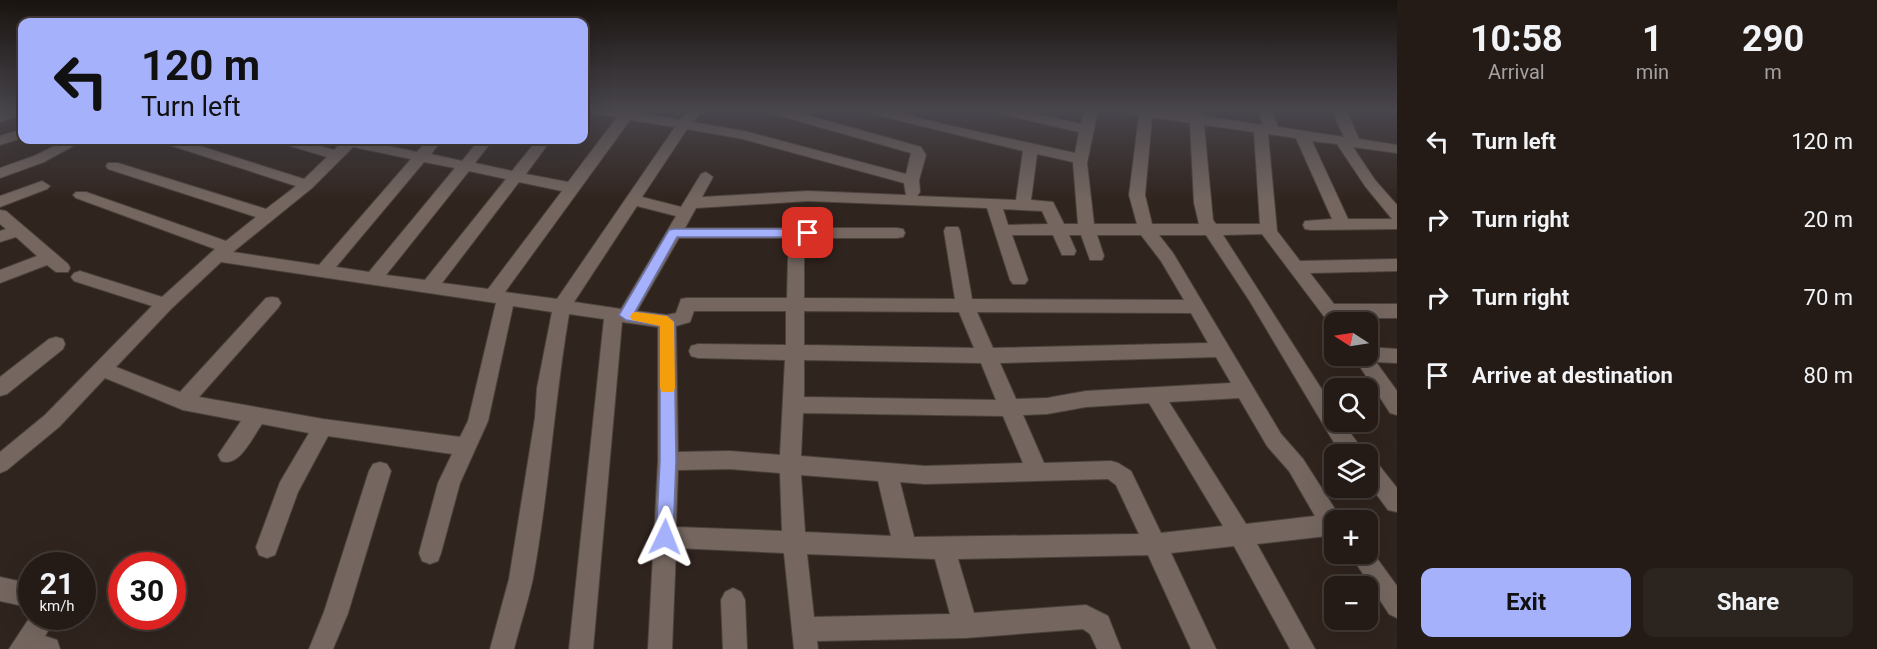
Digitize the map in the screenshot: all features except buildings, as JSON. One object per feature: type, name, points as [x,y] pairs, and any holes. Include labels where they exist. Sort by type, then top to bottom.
[{"type":"street","points":[[430,553],[449,483],[478,421],[500,297],[572,188],[607,140]]},
{"type":"street","points":[[502,649],[521,579],[545,418],[547,388],[562,306],[673,140]]},
{"type":"street","points":[[828,140],[910,180]]},
{"type":"street","points":[[866,140],[916,150],[920,155],[910,180],[914,200]]},
{"type":"street","points":[[996,140],[1081,159]]},
{"type":"street","points":[[1085,140],[1081,159],[1088,230],[1096,256]]},
{"type":"street","points":[[1140,140],[1137,195],[1146,230],[1167,257],[1274,440],[1296,465],[1324,512]]},
{"type":"street","points":[[1198,140],[1205,220],[1347,444]]},
{"type":"street","points":[[1266,140],[1268,229],[1330,312]]},
{"type":"street","points":[[1304,140],[1342,224]]},
{"type":"street","points":[[1337,140],[1397,149]]},
{"type":"street","points":[[1348,142],[1370,183],[1397,215]]},
{"type":"street","points":[[0,173],[39,159],[66,144]]},
{"type":"street","points":[[180,144],[307,185]]},
{"type":"street","points":[[298,144],[336,156]]},
{"type":"street","points":[[0,464],[52,421],[165,304],[223,252],[307,185],[348,144]]},
{"type":"street","points":[[387,144],[420,155],[572,188]]},
{"type":"street","points":[[323,271],[431,144]]},
{"type":"street","points":[[374,278],[482,144]]},
{"type":"street","points":[[430,286],[541,144]]},
{"type":"street","points":[[1023,204],[1031,148]]},
{"type":"street","points":[[113,166],[270,216]]},
{"type":"street","points":[[580,649],[620,314],[674,233],[706,177]]},
{"type":"street","points":[[0,202],[42,186]]},
{"type":"street","points":[[81,195],[223,252],[323,271],[667,322],[684,317],[687,304],[1195,307]]},
{"type":"street","points":[[633,200],[688,208],[808,196],[1048,206],[1068,251]]},
{"type":"street","points":[[993,203],[1019,280]]},
{"type":"street","points":[[0,215],[56,263],[0,277]]},
{"type":"street","points":[[1311,225],[1397,224]]},
{"type":"street","points":[[1001,230],[1268,229]]},
{"type":"street","points":[[0,237],[18,230]]},
{"type":"street","points":[[952,231],[965,306],[1038,473]]},
{"type":"street","points":[[674,233],[897,232]]},
{"type":"street","points":[[796,258],[794,405],[790,465],[794,542],[805,639],[1086,617],[1098,624],[1109,649]]},
{"type":"street","points":[[1297,267],[1397,265]]},
{"type":"street","points":[[80,277],[165,304]]},
{"type":"street","points":[[183,402],[272,303]]},
{"type":"street","points":[[1378,313],[1397,311]]},
{"type":"street","points":[[660,649],[668,461],[667,322]]},
{"type":"street","points":[[0,388],[56,344]]},
{"type":"street","points":[[698,351],[986,356],[1220,350]]},
{"type":"street","points":[[1378,355],[1397,356]]},
{"type":"street","points":[[1369,366],[1397,407]]},
{"type":"street","points":[[102,369],[183,402],[323,427],[467,447]]},
{"type":"street","points":[[794,405],[1008,408],[1047,406],[1086,399],[1243,390]]},
{"type":"street","points":[[1155,396],[1240,535],[1303,649]]},
{"type":"street","points":[[228,455],[257,415]]},
{"type":"street","points":[[267,547],[288,489],[323,427]]},
{"type":"street","points":[[668,461],[730,460],[887,473],[1038,473],[1111,470],[1124,477],[1204,649]]},
{"type":"street","points":[[321,649],[336,613],[380,471]]},
{"type":"street","points":[[887,473],[905,547]]},
{"type":"street","points":[[1378,480],[1396,503]]},
{"type":"street","points":[[665,537],[944,549],[1157,544],[1324,528]]},
{"type":"street","points":[[944,549],[965,626]]},
{"type":"street","points":[[1368,564],[1397,606]]},
{"type":"street","points":[[0,589],[18,593]]},
{"type":"street","points":[[733,600],[735,649]]},
{"type":"street","points":[[23,647],[35,630]]},
{"type":"street","points":[[23,647],[48,649]]},
{"type":"slow traffic","points":[[636,317],[667,322],[668,388]]},
{"type":"route","points":[[665,537],[668,461],[667,322],[626,315],[674,233],[808,233]]}]
